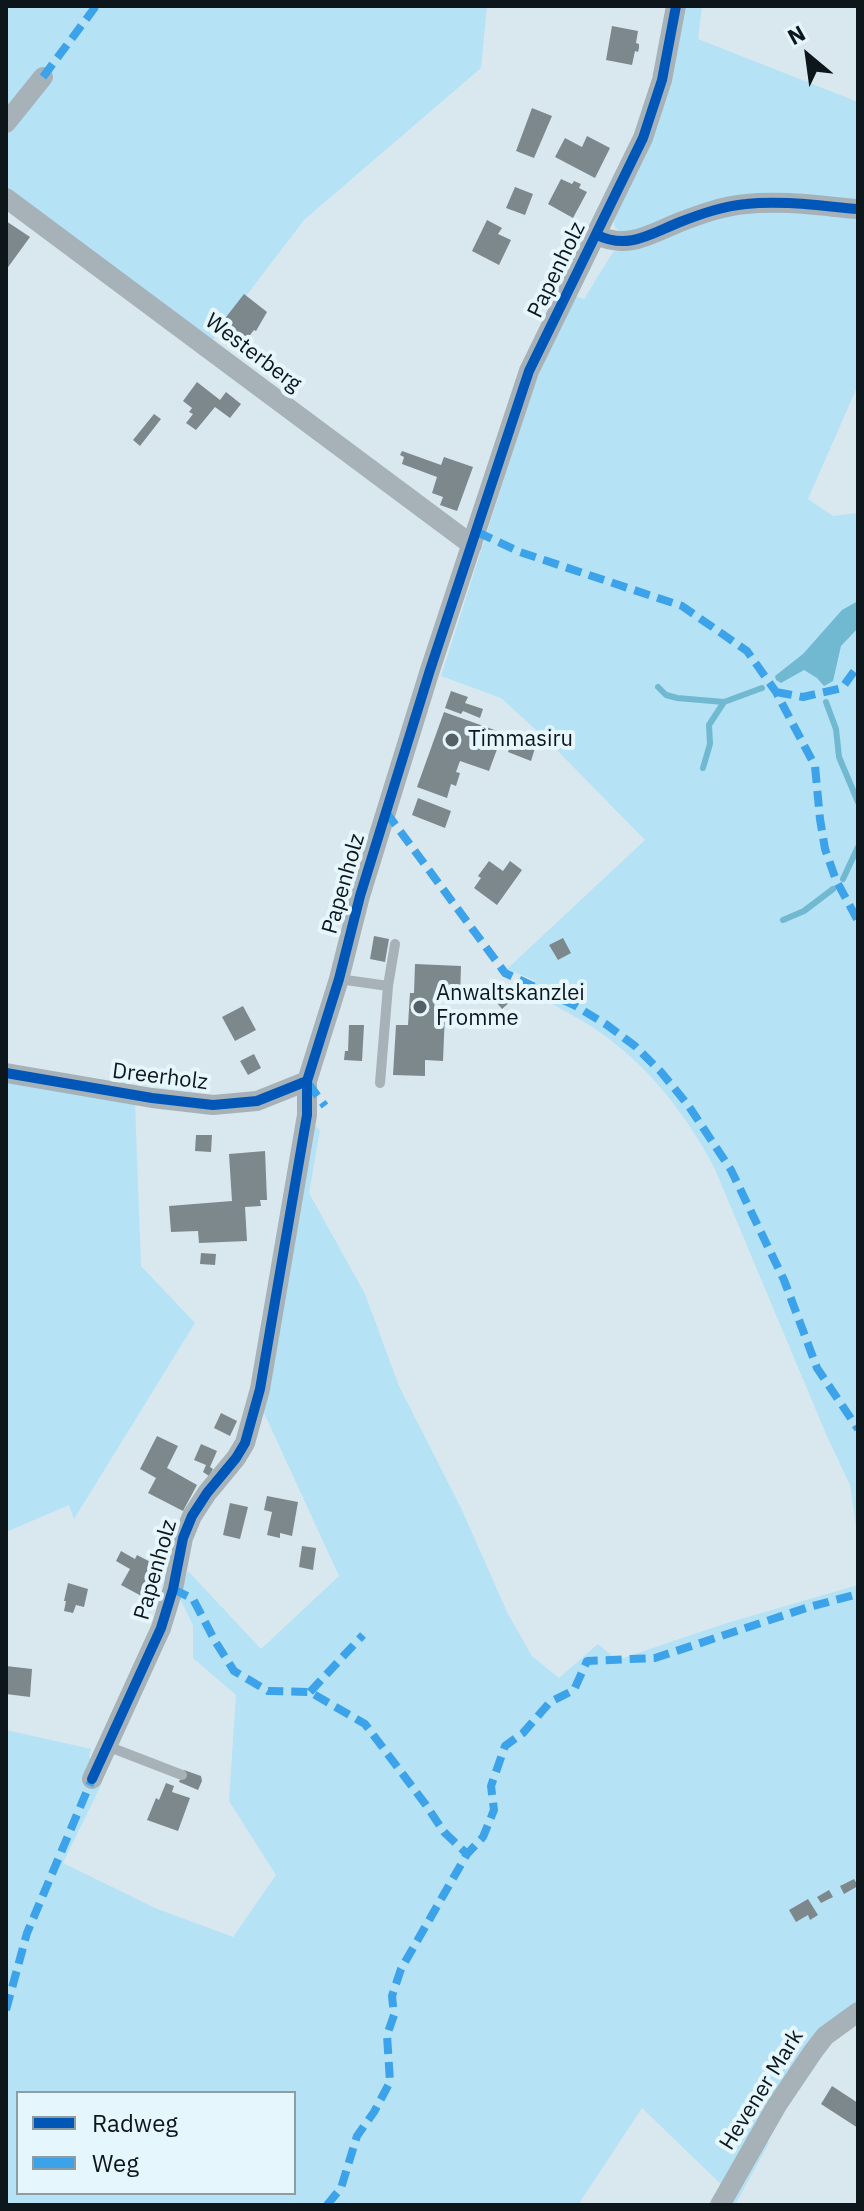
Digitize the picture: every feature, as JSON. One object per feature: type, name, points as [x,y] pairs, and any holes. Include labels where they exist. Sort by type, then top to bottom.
[{"type":"street","name":"Papenholz","points":[[92,1779],[161,1628],[183,1538],[192,1516],[236,1458],[250,1430],[260,1389],[307,1115],[307,1081],[373,854],[529,371],[643,138],[662,80],[676,6]]},
{"type":"street","points":[[6,123],[43,77]]},
{"type":"street","name":"Westerberg","points":[[6,198],[472,545]]},
{"type":"street","points":[[597,235],[612,241],[633,240],[704,213],[747,203],[858,209]]},
{"type":"street","name":"Dreerholz","points":[[6,1073],[152,1098],[213,1105],[257,1101],[307,1081]]},
{"type":"street","name":"Hevener Mark","points":[[720,2205],[777,2105],[812,2053],[825,2036],[858,2012]]},
{"type":"lane","points":[[380,1083],[388,986],[395,944]]},
{"type":"lane","points":[[339,979],[388,986]]},
{"type":"lane","points":[[107,1746],[182,1775]]},
{"type":"shaded area","points":[[6,6],[487,6],[481,68],[304,220],[211,342],[6,190]]},
{"type":"shaded area","points":[[685,6],[702,6],[698,39],[858,102],[858,205],[793,200],[623,234],[615,227],[614,220]]},
{"type":"shaded area","points":[[740,209],[858,214],[858,385],[808,499],[833,516],[858,513],[858,1540],[850,1485],[714,1167],[702,1146],[663,1090],[631,1057],[594,1028],[535,994],[528,999],[536,981],[507,969],[645,840],[546,739],[501,698],[441,676],[536,379],[575,296],[584,299],[613,252]]},
{"type":"shaded area","points":[[858,601],[858,628],[841,646],[833,681],[824,686],[804,670],[781,683],[776,680],[775,676],[803,654],[842,610]]},
{"type":"shaded area","points":[[6,1082],[135,1102],[141,1266],[195,1323],[74,1519],[69,1505],[6,1532]]},
{"type":"shaded area","points":[[312,1123],[320,1130],[309,1193],[365,1294],[399,1386],[461,1508],[508,1614],[532,1656],[559,1678],[598,1644],[617,1660],[727,1623],[858,1585],[858,2002],[819,2030],[822,2057],[766,2139],[769,2143],[735,2205],[725,2205],[725,2188],[642,2108],[578,2205],[6,2205],[6,1730],[91,1749],[89,1756],[102,1783],[63,1863],[155,1908],[233,1937],[276,1875],[229,1801],[236,1695],[193,1658],[193,1625],[178,1595],[188,1571],[261,1649],[339,1576],[260,1404]]},
{"type":"building","points":[[612,26],[638,31],[636,43],[639,48],[638,52],[635,51],[632,65],[606,60]]},
{"type":"building","points":[[532,108],[552,116],[534,158],[516,151]]},
{"type":"building","points":[[587,136],[610,148],[595,178],[555,157],[565,138],[582,147]]},
{"type":"building","points":[[561,179],[581,184],[579,188],[587,192],[573,218],[548,204]]},
{"type":"building","points":[[515,187],[533,194],[525,215],[506,208]]},
{"type":"building","points":[[487,220],[502,228],[498,234],[511,240],[499,265],[472,251]]},
{"type":"building","points":[[6,221],[30,237],[6,270]]},
{"type":"building","points":[[244,294],[267,312],[256,331],[247,339],[223,321]]},
{"type":"building","points":[[197,382],[220,400],[226,392],[241,404],[230,418],[215,407],[196,430],[186,423],[193,414],[189,412],[192,408],[183,401]]},
{"type":"building","points":[[154,414],[161,419],[140,446],[133,440]]},
{"type":"building","points":[[402,451],[441,465],[444,457],[473,467],[457,511],[440,505],[443,497],[432,493],[437,477],[402,464]]},
{"type":"building","points":[[451,691],[468,697],[465,703],[483,709],[480,718],[445,708]]},
{"type":"building","points":[[444,712],[503,733],[489,771],[460,761],[456,786],[451,784],[447,798],[417,787]]},
{"type":"building","points":[[514,737],[536,745],[531,761],[508,752]]},
{"type":"building","points":[[418,798],[451,811],[445,828],[412,815]]},
{"type":"building","points":[[489,861],[503,871],[510,861],[522,870],[497,905],[474,888]]},
{"type":"building","points":[[374,936],[389,939],[385,962],[370,959]]},
{"type":"building","points":[[563,938],[571,953],[558,960],[549,945]]},
{"type":"building","points":[[415,964],[461,966],[460,997],[435,995],[434,1012],[445,1013],[443,1061],[425,1060],[425,1076],[393,1075],[396,1025],[408,1025]]},
{"type":"building","points":[[496,984],[510,1002],[502,1009],[487,991]]},
{"type":"building","points":[[243,1006],[256,1030],[235,1041],[222,1017]]},
{"type":"building","points":[[349,1025],[364,1025],[362,1061],[344,1060],[345,1051],[348,1051]]},
{"type":"building","points":[[254,1054],[261,1068],[248,1075],[240,1061]]},
{"type":"building","points":[[196,1135],[212,1135],[211,1152],[195,1151]]},
{"type":"building","points":[[265,1151],[267,1200],[260,1200],[261,1206],[245,1207],[247,1241],[199,1243],[198,1231],[171,1232],[169,1206],[232,1201],[229,1154]]},
{"type":"building","points":[[201,1253],[216,1254],[215,1265],[200,1264]]},
{"type":"building","points":[[221,1413],[237,1421],[230,1436],[214,1428]]},
{"type":"building","points":[[157,1436],[178,1446],[167,1468],[197,1485],[183,1511],[148,1493],[156,1478],[140,1469]]},
{"type":"building","points":[[201,1444],[217,1451],[209,1476],[203,1472],[206,1465],[194,1460]]},
{"type":"building","points":[[267,1496],[298,1502],[292,1536],[280,1533],[280,1538],[267,1535],[272,1512],[264,1510]]},
{"type":"building","points":[[230,1503],[248,1507],[240,1539],[223,1535]]},
{"type":"building","points":[[302,1546],[316,1548],[313,1570],[299,1567]]},
{"type":"building","points":[[121,1551],[135,1559],[137,1555],[164,1569],[147,1599],[121,1585],[130,1569],[116,1561]]},
{"type":"building","points":[[68,1583],[88,1589],[84,1607],[76,1605],[73,1613],[64,1611]]},
{"type":"building","points":[[6,1666],[32,1669],[30,1697],[6,1694]]},
{"type":"building","points":[[184,1770],[201,1776],[198,1790],[179,1782]]},
{"type":"building","points":[[166,1783],[174,1786],[172,1792],[190,1798],[178,1831],[147,1820]]},
{"type":"building","points":[[854,1879],[858,1886],[844,1894],[840,1886]]},
{"type":"building","points":[[829,1890],[833,1897],[821,1903],[817,1897]]},
{"type":"building","points":[[808,1899],[818,1915],[810,1920],[808,1915],[796,1922],[789,1910]]},
{"type":"building","points":[[832,2086],[858,2103],[858,2128],[821,2104]]},
{"type":"waterway","points":[[658,687],[666,695],[677,698],[724,702],[762,688]]},
{"type":"waterway","points":[[703,768],[710,744],[709,725],[724,702]]},
{"type":"waterway","points":[[826,702],[836,729],[839,757],[858,802]]},
{"type":"waterway","points":[[843,879],[858,847]]},
{"type":"waterway","points":[[783,920],[804,911],[833,889]]},
{"type":"marked path","points":[[43,77],[96,6]]},
{"type":"marked path","points":[[477,532],[520,552],[682,606],[747,651],[776,692],[815,766],[825,849],[836,880],[858,921]]},
{"type":"marked path","points":[[776,692],[803,697],[842,688],[858,666]]},
{"type":"marked path","points":[[386,812],[505,973],[574,1005],[607,1025],[635,1046],[688,1105],[731,1170],[784,1280],[817,1368],[858,1429]]},
{"type":"marked path","points":[[308,1083],[325,1106]]},
{"type":"marked path","points":[[173,1589],[193,1599],[234,1671],[268,1691],[310,1692],[365,1724],[444,1832],[467,1854]]},
{"type":"marked path","points":[[327,2205],[341,2188],[357,2136],[390,2082],[387,2035],[394,2015],[392,1996],[401,1969],[467,1854],[483,1837],[494,1810],[491,1786],[505,1746],[523,1733],[550,1702],[574,1690],[587,1661],[655,1658],[858,1594]]},
{"type":"marked path","points":[[310,1692],[363,1635]]},
{"type":"marked path","points":[[6,2010],[27,1933],[92,1779]]},
{"type":"cycle path","points":[[92,1779],[161,1628],[183,1538],[192,1516],[245,1443],[260,1389],[307,1115],[307,1081],[339,979],[360,896],[430,670],[529,371],[643,138],[662,80],[676,6]]},
{"type":"cycle path","points":[[597,235],[619,241],[639,239],[704,213],[746,204],[788,203],[858,209]]},
{"type":"cycle path","points":[[6,1073],[152,1098],[213,1105],[257,1101],[307,1081]]},
{"type":"place","name":"Timmasiru","points":[[452,740]]},
{"type":"place","name":"Anwaltskanzlei Fromme","points":[[420,1007]]}]
